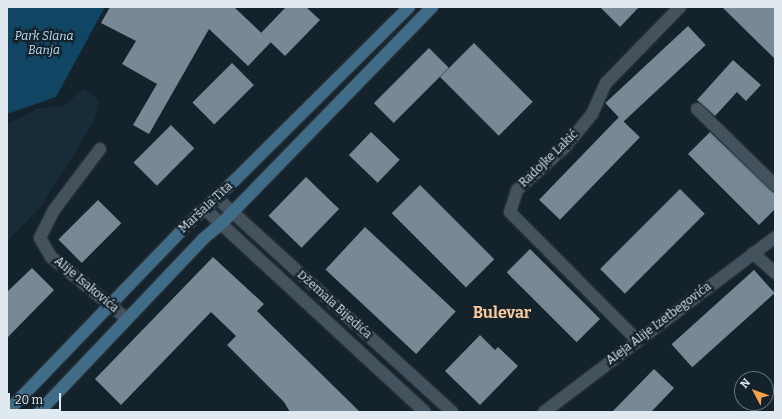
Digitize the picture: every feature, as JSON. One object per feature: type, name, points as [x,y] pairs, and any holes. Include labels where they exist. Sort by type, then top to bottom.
[{"type":"main road","name":"Maršala Tita","points":[[8,412],[108,306],[408,7]]},
{"type":"main road","name":"Maršala Tita","points":[[39,412],[203,239],[233,212],[432,7]]},
{"type":"street","name":"Radojke Lakić","points":[[638,341],[510,212],[517,190],[566,146],[592,114],[606,83],[680,7]]},
{"type":"street","points":[[697,109],[775,185]]},
{"type":"street","name":"Alije Isakovića","points":[[100,149],[54,210],[40,238],[51,257],[108,306],[127,319]]},
{"type":"street","name":"Džemala Bijedića","points":[[217,198],[452,412]]},
{"type":"street","name":"Džemala Bijedića","points":[[205,209],[425,412]]},
{"type":"street","name":"Aleja Alije Izetbegovića","points":[[544,412],[753,252],[775,237]]},
{"type":"street","points":[[753,252],[775,273]]},
{"type":"shaded area","points":[[85,89],[100,101],[93,123],[42,205],[7,242],[7,124],[39,108],[62,106]]},
{"type":"green space","name":"Park Slana Banja","points":[[7,7],[105,7],[56,97],[7,114]]},
{"type":"building","points":[[110,7],[234,7],[271,42],[248,66],[209,29],[149,134],[133,125],[157,84],[122,64],[136,41],[101,23]]},
{"type":"building","points":[[286,7],[306,7],[320,20],[285,56],[261,33]]},
{"type":"building","points":[[600,7],[639,7],[620,27]]},
{"type":"building","points":[[722,7],[775,7],[775,59]]},
{"type":"building","points":[[688,26],[706,45],[623,122],[605,103]]},
{"type":"building","points":[[474,43],[533,102],[499,136],[440,77]]},
{"type":"building","points":[[429,48],[449,68],[394,123],[374,103]]},
{"type":"building","points":[[733,60],[761,85],[746,101],[737,92],[715,116],[697,100]]},
{"type":"building","points":[[232,63],[254,85],[214,125],[192,103]]},
{"type":"building","points":[[619,117],[640,137],[560,220],[539,200]]},
{"type":"building","points":[[171,125],[194,148],[157,186],[134,162]]},
{"type":"building","points":[[371,132],[400,160],[378,183],[349,155]]},
{"type":"building","points":[[710,132],[775,194],[775,209],[759,225],[688,154]]},
{"type":"building","points":[[306,177],[339,209],[302,248],[268,216]]},
{"type":"building","points":[[420,185],[494,259],[466,288],[392,213]]},
{"type":"building","points":[[680,189],[705,214],[625,294],[600,269]]},
{"type":"building","points":[[98,200],[121,223],[82,263],[58,240]]},
{"type":"building","points":[[365,227],[456,312],[416,354],[325,269]]},
{"type":"building","points":[[530,249],[600,319],[577,342],[507,272]]},
{"type":"building","points":[[213,257],[264,304],[257,311],[360,412],[290,412],[284,402],[227,345],[236,336],[211,312],[121,405],[95,379]]},
{"type":"building","points":[[32,268],[54,290],[7,338],[7,292]]},
{"type":"building","points":[[754,270],[775,293],[692,367],[672,344]]},
{"type":"building","points":[[480,335],[495,350],[498,347],[518,366],[480,405],[445,371]]},
{"type":"building","points":[[654,369],[674,388],[651,412],[612,412]]},
{"type":"district","name":"Bulevar","points":[[502,313]]}]
